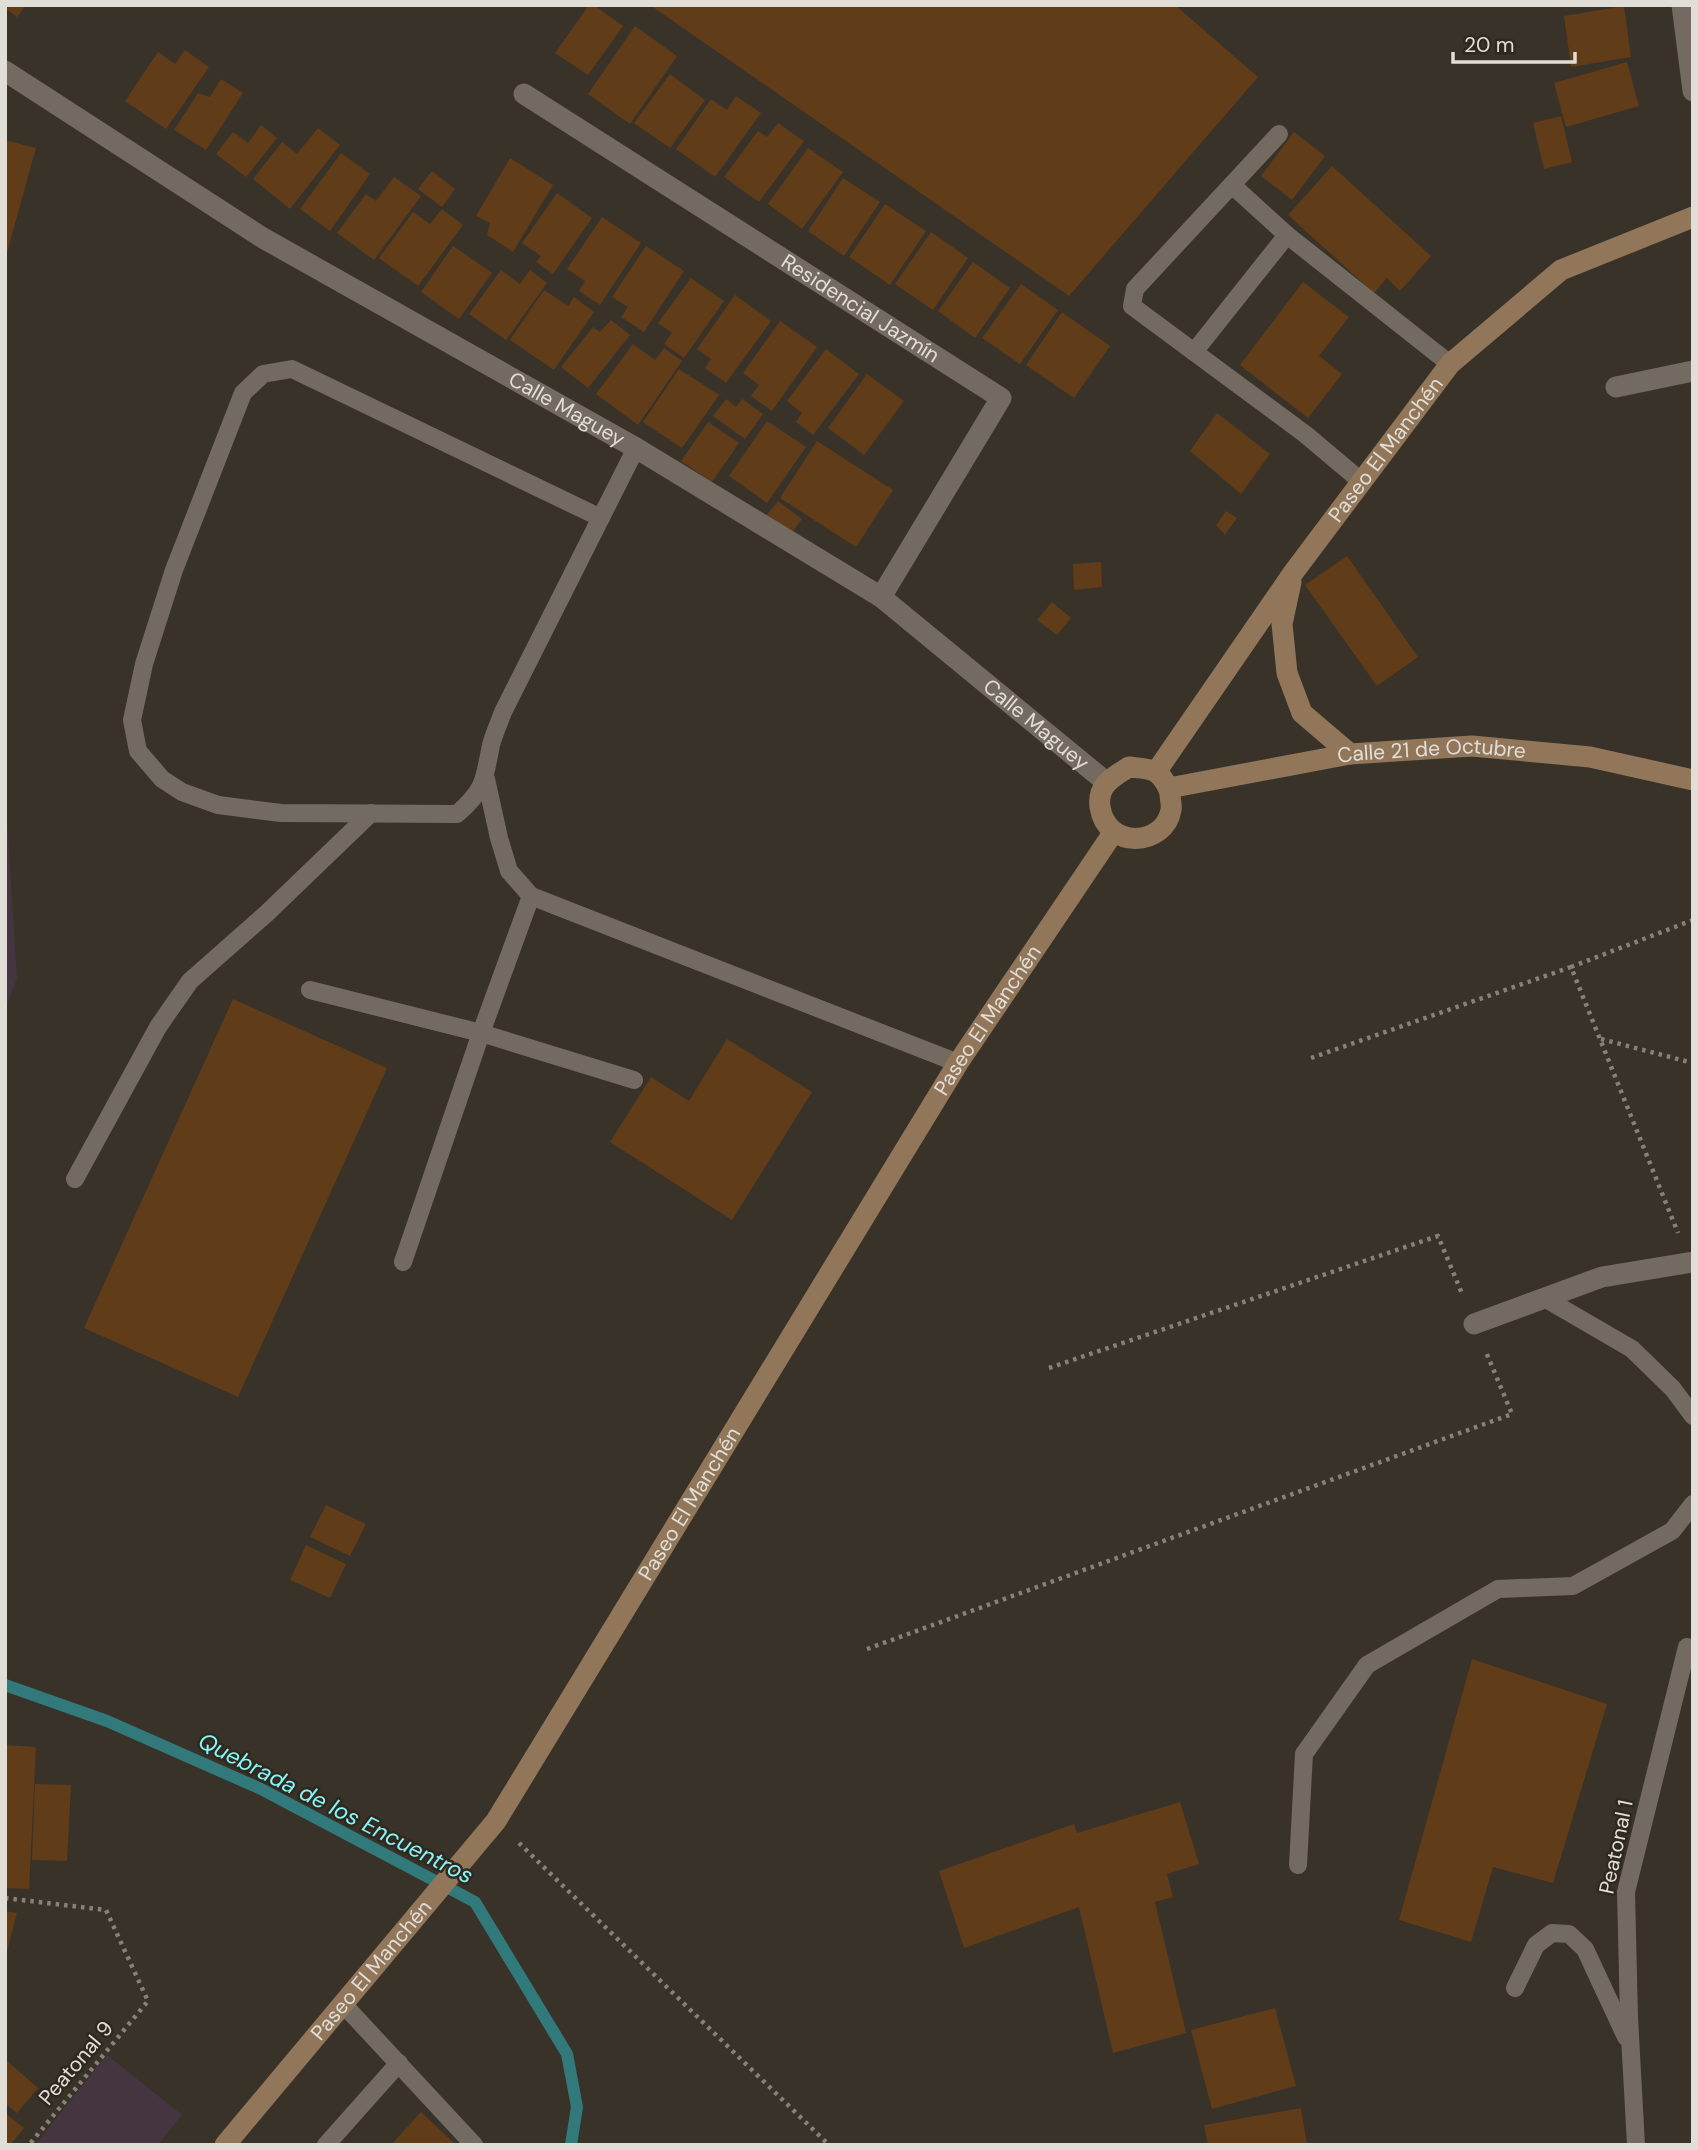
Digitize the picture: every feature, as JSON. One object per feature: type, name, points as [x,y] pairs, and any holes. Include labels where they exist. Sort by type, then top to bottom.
[{"type":"street","points":[[1682,5],[1693,91]]},
{"type":"street","name":"Calle Maguey","points":[[5,71],[263,238],[636,449],[881,597],[1106,782]]},
{"type":"street","name":"Residencial Jazmín","points":[[524,94],[1001,398],[881,597]]},
{"type":"street","name":"Paseo El Manchén","points":[[1162,780],[1293,573],[1450,364],[1561,270],[1693,217]]},
{"type":"street","points":[[1616,387],[1693,371]]},
{"type":"street","points":[[1293,573],[1282,624],[1287,673],[1303,713],[1350,754]]},
{"type":"street","name":"Calle 21 de Octubre","points":[[1162,780],[1350,754],[1472,746],[1590,757],[1693,780]]},
{"type":"street","points":[[1129,767],[1162,780],[1171,812],[1158,832],[1135,840],[1113,833],[1102,818],[1099,799],[1106,782],[1129,767]]},
{"type":"street","name":"Paseo El Manchén","points":[[225,2145],[496,1821],[958,1063],[1113,833]]},
{"type":"street","points":[[1474,1324],[1602,1277],[1691,1262]]},
{"type":"lane","points":[[1279,134],[1135,289],[1132,306],[1305,434],[1362,482]]},
{"type":"lane","points":[[1232,185],[1287,235],[1450,364]]},
{"type":"lane","points":[[1194,352],[1287,235]]},
{"type":"lane","points":[[486,779],[471,802],[457,814],[281,813],[218,805],[182,792],[162,779],[138,751],[132,720],[144,664],[174,570],[243,393],[263,374],[292,369],[601,518]]},
{"type":"lane","points":[[636,449],[503,712],[492,741],[486,779],[509,871],[531,896],[958,1063]]},
{"type":"lane","points":[[75,1179],[158,1027],[190,981],[266,914],[371,813]]},
{"type":"lane","points":[[403,1262],[531,896]]},
{"type":"lane","points":[[310,989],[481,1033],[634,1080]]},
{"type":"lane","points":[[1546,1299],[1632,1349],[1673,1389],[1693,1416]]},
{"type":"lane","points":[[1298,1865],[1304,1754],[1367,1665],[1499,1589],[1573,1586],[1672,1531],[1693,1504]]},
{"type":"lane","name":"Peatonal 1","points":[[1636,2145],[1626,1892],[1687,1647]]},
{"type":"lane","points":[[1515,1988],[1536,1945],[1552,1933],[1569,1934],[1585,1949],[1630,2046]]},
{"type":"lane","points":[[343,2004],[474,2145]]},
{"type":"lane","points":[[327,2145],[399,2063]]},
{"type":"path","points":[[1311,1058],[1571,967],[1693,920]]},
{"type":"path","points":[[1571,967],[1691,1262]]},
{"type":"path","points":[[1600,1039],[1693,1063]]},
{"type":"path","points":[[867,1649],[1512,1414],[1438,1236],[1049,1368]]},
{"type":"path","points":[[496,1821],[829,2145]]},
{"type":"path","name":"Peatonal 9","points":[[5,1898],[106,1910],[148,2001],[29,2145]]},
{"type":"shaded area","points":[[5,786],[17,979],[5,1010]]},
{"type":"shaded area","points":[[107,2055],[182,2115],[158,2145],[35,2145]]},
{"type":"building","points":[[5,5],[26,5],[17,17],[5,8]]},
{"type":"building","points":[[589,5],[594,5],[623,26],[588,75],[555,53]]},
{"type":"building","points":[[650,5],[1175,5],[1258,77],[1069,296]]},
{"type":"building","points":[[1624,6],[1631,57],[1571,67],[1564,16]]},
{"type":"building","points":[[635,26],[677,56],[630,124],[588,94]]},
{"type":"building","points":[[185,50],[209,67],[166,129],[125,101],[158,52],[175,64]]},
{"type":"building","points":[[1627,62],[1639,106],[1566,127],[1554,83]]},
{"type":"building","points":[[670,74],[705,100],[670,148],[634,123]]},
{"type":"building","points":[[221,79],[243,93],[206,150],[174,130],[198,93],[210,97]]},
{"type":"building","points":[[736,96],[761,113],[715,177],[676,149],[711,99],[727,110]]},
{"type":"building","points":[[1561,116],[1572,162],[1544,169],[1533,123]]},
{"type":"building","points":[[778,123],[804,141],[759,202],[724,177],[758,131],[767,137]]},
{"type":"building","points":[[261,125],[277,138],[246,177],[216,154],[233,132],[248,143]]},
{"type":"building","points":[[318,128],[340,145],[290,209],[253,179],[282,142],[297,154]]},
{"type":"building","points":[[1294,132],[1325,156],[1292,200],[1261,176]]},
{"type":"building","points":[[5,140],[36,148],[6,256],[5,255]]},
{"type":"building","points":[[808,148],[843,172],[802,229],[768,204]]},
{"type":"building","points":[[341,153],[370,174],[330,231],[300,209]]},
{"type":"building","points":[[510,158],[553,185],[513,252],[487,235],[490,223],[476,216]]},
{"type":"building","points":[[1332,166],[1431,256],[1400,291],[1387,278],[1374,293],[1288,215]]},
{"type":"building","points":[[432,171],[455,189],[442,207],[418,189]]},
{"type":"building","points":[[394,177],[421,196],[374,260],[337,233],[366,194],[376,201]]},
{"type":"building","points":[[843,178],[880,202],[844,256],[808,231]]},
{"type":"building","points":[[557,193],[592,218],[553,274],[536,262],[541,256],[522,243]]},
{"type":"building","points":[[885,204],[926,231],[890,285],[849,257]]},
{"type":"building","points":[[442,209],[463,225],[418,286],[379,258],[413,212],[430,224]]},
{"type":"building","points":[[602,217],[641,243],[600,305],[579,291],[585,281],[567,269]]},
{"type":"building","points":[[931,232],[968,258],[933,310],[895,284]]},
{"type":"building","points":[[453,246],[492,273],[459,319],[421,292]]},
{"type":"building","points":[[646,246],[684,271],[644,332],[621,317],[628,307],[612,297]]},
{"type":"building","points":[[973,262],[1010,288],[975,338],[938,311]]},
{"type":"building","points":[[501,270],[520,284],[530,270],[547,283],[506,340],[469,314]]},
{"type":"building","points":[[691,278],[724,301],[684,358],[664,344],[672,333],[658,323]]},
{"type":"building","points":[[1303,282],[1349,317],[1319,356],[1342,374],[1308,418],[1240,365]]},
{"type":"building","points":[[1021,284],[1058,310],[1020,364],[982,338]]},
{"type":"building","points":[[544,290],[568,306],[574,297],[594,312],[554,370],[510,340]]},
{"type":"building","points":[[735,295],[771,321],[726,383],[705,368],[711,359],[697,349]]},
{"type":"building","points":[[1062,312],[1110,346],[1074,398],[1026,365]]},
{"type":"building","points":[[611,320],[630,335],[588,388],[561,367],[593,327],[600,332]]},
{"type":"building","points":[[780,321],[817,347],[772,411],[751,396],[759,385],[743,373]]},
{"type":"building","points":[[633,344],[655,360],[664,348],[682,361],[638,425],[596,394]]},
{"type":"building","points":[[826,349],[859,374],[813,435],[796,422],[802,413],[787,401]]},
{"type":"building","points":[[679,369],[719,395],[682,448],[643,422]]},
{"type":"building","points":[[867,374],[904,401],[864,455],[828,428]]},
{"type":"building","points":[[726,399],[736,407],[742,399],[763,414],[745,439],[713,416]]},
{"type":"building","points":[[1217,413],[1270,454],[1241,494],[1190,451]]},
{"type":"building","points":[[767,421],[806,447],[767,503],[729,476]]},
{"type":"building","points":[[708,422],[739,443],[712,482],[681,461]]},
{"type":"building","points":[[817,441],[893,490],[856,547],[780,498]]},
{"type":"building","points":[[778,501],[802,519],[789,536],[764,518]]},
{"type":"building","points":[[1226,511],[1237,518],[1225,535],[1216,525]]},
{"type":"building","points":[[1347,556],[1418,657],[1377,686],[1305,585]]},
{"type":"building","points":[[1101,562],[1102,587],[1074,590],[1073,564]]},
{"type":"building","points":[[1052,602],[1071,618],[1057,635],[1037,620]]},
{"type":"building","points":[[233,999],[387,1068],[238,1397],[84,1328]]},
{"type":"building","points":[[727,1039],[812,1092],[732,1220],[610,1142],[651,1077],[689,1101]]},
{"type":"building","points":[[326,1505],[366,1524],[350,1556],[310,1537]]},
{"type":"building","points":[[306,1545],[346,1564],[330,1598],[290,1580]]},
{"type":"building","points":[[1472,1659],[1607,1704],[1553,1883],[1493,1867],[1471,1942],[1399,1920]]},
{"type":"building","points":[[5,1745],[36,1747],[29,1889],[5,1888]]},
{"type":"building","points":[[35,1784],[71,1785],[67,1861],[32,1860]]},
{"type":"building","points":[[1180,1802],[1199,1864],[1167,1874],[1173,1897],[1155,1902],[1186,2033],[1113,2053],[1079,1907],[964,1948],[939,1871],[1074,1824],[1077,1833]]},
{"type":"building","points":[[5,1911],[17,1913],[6,1955],[5,1955]]},
{"type":"building","points":[[1275,2008],[1296,2086],[1212,2109],[1191,2030]]},
{"type":"building","points":[[5,2059],[38,2088],[17,2113],[5,2103]]},
{"type":"building","points":[[1301,2108],[1307,2145],[1208,2145],[1204,2125]]},
{"type":"building","points":[[421,2112],[456,2145],[391,2145]]},
{"type":"building","points":[[5,2113],[24,2128],[10,2145],[5,2145]]},
{"type":"waterway","name":"Quebrada de los Encuentros","points":[[5,1685],[107,1721],[261,1789],[475,1902],[567,2054],[577,2107],[571,2145]]}]
